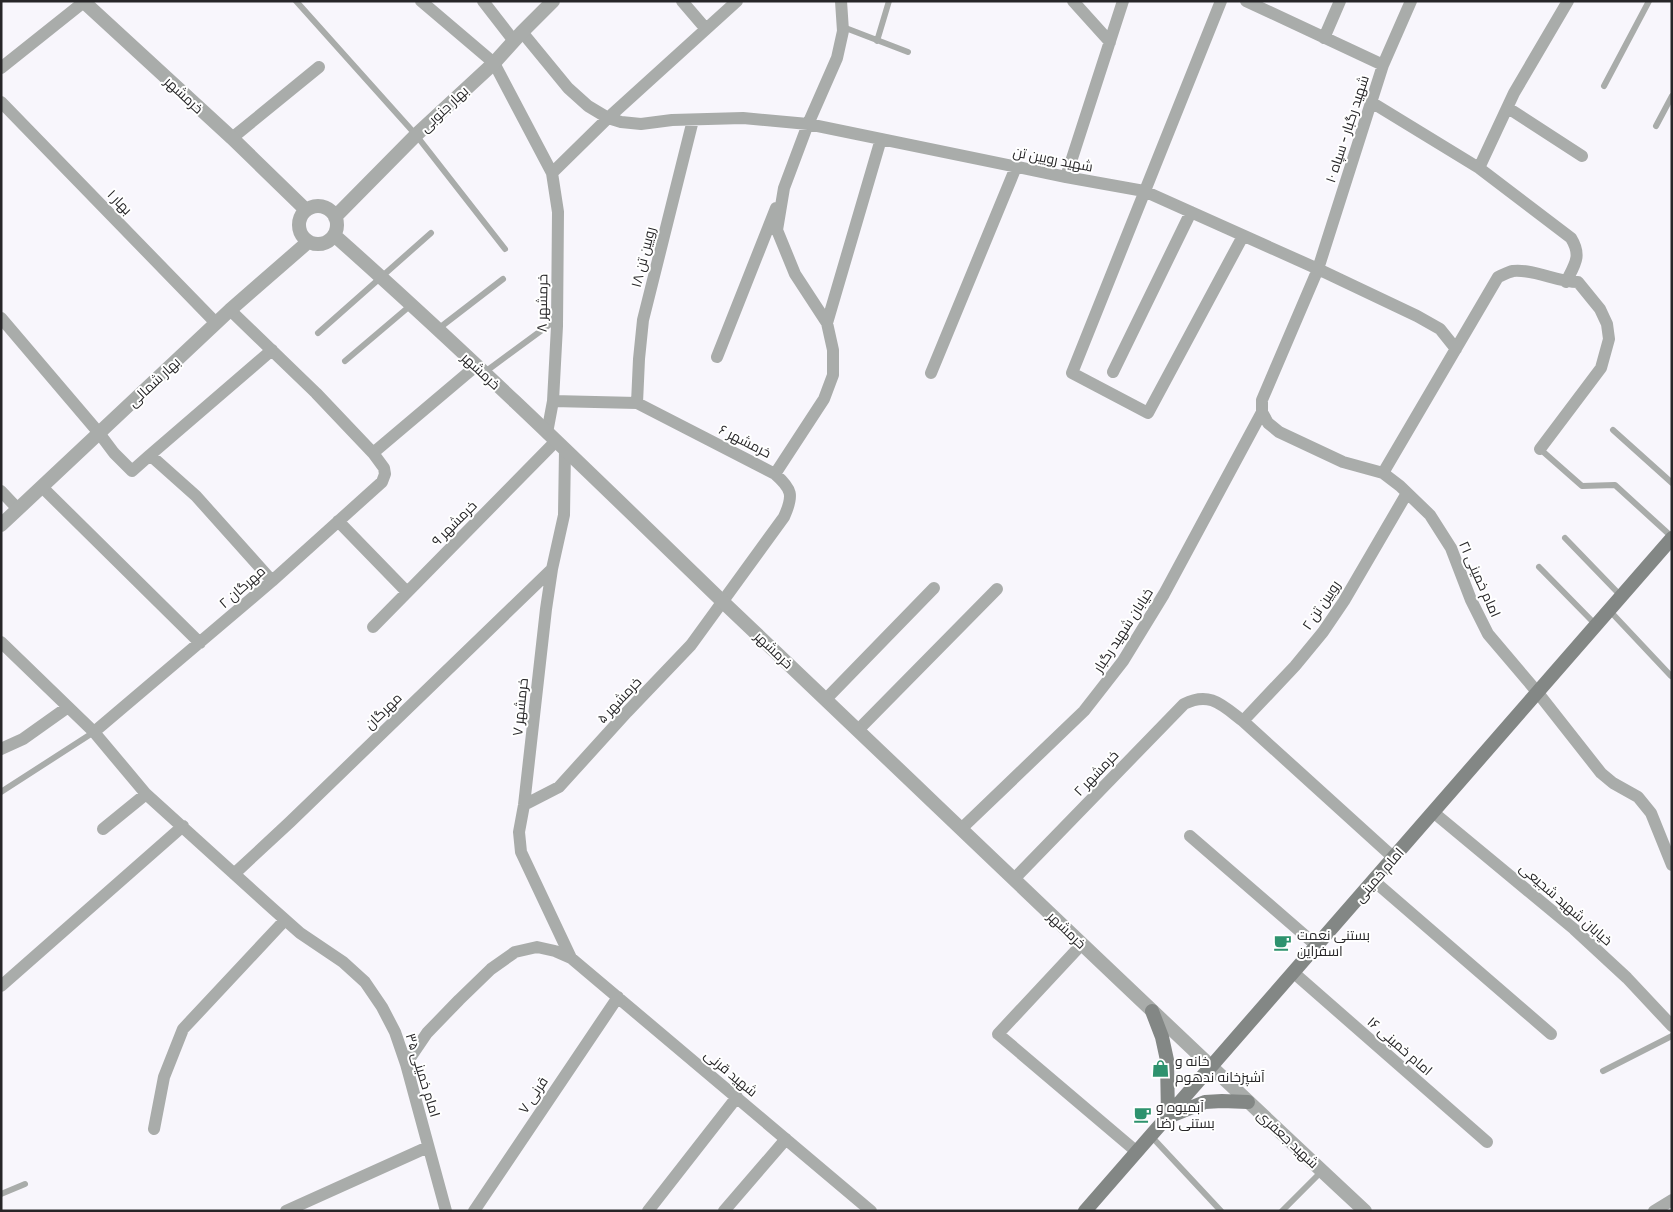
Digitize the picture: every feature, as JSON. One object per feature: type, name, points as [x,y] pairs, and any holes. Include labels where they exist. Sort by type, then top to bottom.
[{"type":"main road","name":"امام خمینی","points":[[1085,1211],[1212,1068],[1672,538]]},
{"type":"main road","points":[[1152,1011],[1162,1037],[1167,1060],[1168,1117],[1205,1102],[1248,1102]]},
{"type":"street","points":[[421,1],[494,63]]},
{"type":"street","name":"شهید رویین تن","points":[[483,1],[568,88],[588,106],[608,118],[621,122],[641,124],[743,118],[808,124],[1066,177],[1144,191],[1318,269],[1417,316],[1440,330],[1456,349]]},
{"type":"street","name":"بهار جنوبی","points":[[335,217],[416,135],[494,63],[553,1]]},
{"type":"street","points":[[682,1],[706,29]]},
{"type":"street","points":[[552,173],[608,118],[737,1]]},
{"type":"street","points":[[717,357],[808,124],[837,58],[843,27],[841,1]]},
{"type":"street","points":[[1073,1],[1110,42]]},
{"type":"street","points":[[1066,177],[1123,1]]},
{"type":"street","points":[[1221,1],[1072,373],[1148,414],[1243,236]]},
{"type":"street","points":[[1324,38],[1340,1]]},
{"type":"street","name":"شهید رگبار - سپاه ۱۰","points":[[1262,412],[1262,400],[1318,269],[1383,65],[1411,1]]},
{"type":"street","points":[[1480,168],[1514,93],[1568,1]]},
{"type":"street","points":[[1,68],[84,2]]},
{"type":"street","name":"خرمشهر","points":[[84,2],[232,138],[306,210]]},
{"type":"street","points":[[1249,2],[1383,65]]},
{"type":"street","name":"خرمشهر ۸","points":[[494,63],[552,173],[558,212],[557,318],[553,400],[556,441]]},
{"type":"street","points":[[232,138],[319,67]]},
{"type":"street","name":"بهار ۱","points":[[1,102],[216,323]]},
{"type":"street","points":[[1371,102],[1480,168],[1571,238],[1577,248],[1576,262],[1566,282]]},
{"type":"street","points":[[1508,108],[1582,156]]},
{"type":"street","name":"رویین تن ۱۸","points":[[637,403],[638,359],[643,320],[693,120]]},
{"type":"street","points":[[828,323],[881,139]]},
{"type":"street","points":[[931,373],[1016,167]]},
{"type":"street","points":[[775,474],[824,399],[834,375],[833,350],[828,323],[795,274],[777,230],[784,188]]},
{"type":"street","points":[[314,206],[330,210],[335,217],[336,229],[334,235],[322,244],[308,242],[299,230],[301,215],[314,206]]},
{"type":"street","points":[[1113,372],[1191,212]]},
{"type":"street","name":"خرمشهر","points":[[334,235],[382,277],[556,441],[1212,1068]]},
{"type":"street","name":"بهار شمالی","points":[[1,525],[230,310],[308,242]]},
{"type":"street","points":[[1383,473],[1498,277],[1511,271],[1551,276],[1566,282],[1578,282],[1600,309],[1607,324],[1609,339],[1601,368],[1540,448]]},
{"type":"street","name":"مهرگان ۲","points":[[94,732],[272,581],[382,482],[384,468],[373,454],[316,393],[230,310]]},
{"type":"street","points":[[1,318],[114,453],[132,470],[272,350]]},
{"type":"street","points":[[373,454],[480,370]]},
{"type":"street","name":"خرمشهر ۶","points":[[553,400],[637,403],[775,474],[786,484],[791,494],[790,504],[784,517],[724,602]]},
{"type":"street","name":"امام خمینی ۲۱","points":[[1262,412],[1268,423],[1279,432],[1344,462],[1383,473],[1430,515],[1451,548],[1471,600],[1488,634],[1538,693],[1601,773],[1612,783],[1638,797],[1651,814],[1672,865]]},
{"type":"street","name":"خیابان شهید رگبار","points":[[961,829],[1084,712],[1123,661],[1164,594],[1262,412]]},
{"type":"street","name":"خرمشهر ۷","points":[[556,441],[564,515],[552,569],[546,609],[524,805],[519,832],[521,852],[571,958]]},
{"type":"street","name":"خرمشهر ۹","points":[[373,627],[556,441]]},
{"type":"street","points":[[150,455],[196,496],[272,581]]},
{"type":"street","points":[[42,487],[200,643]]},
{"type":"street","points":[[1,492],[18,509]]},
{"type":"street","name":"رویین تن ۲","points":[[1243,721],[1295,666],[1323,632],[1344,601],[1407,494]]},
{"type":"street","points":[[338,521],[407,592]]},
{"type":"street","name":"مهرگان","points":[[234,874],[552,569]]},
{"type":"street","points":[[826,699],[934,588]]},
{"type":"street","points":[[858,730],[997,589]]},
{"type":"street","name":"خرمشهر ۵","points":[[524,805],[558,787],[691,645],[724,602]]},
{"type":"street","points":[[1,642],[94,732],[146,794],[285,920],[183,1029],[164,1077],[154,1129]]},
{"type":"street","name":"خرمشهر ۲","points":[[1014,879],[1184,704],[1194,699],[1205,698],[1220,704],[1243,721]]},
{"type":"street","points":[[1,749],[23,739],[68,707]]},
{"type":"street","points":[[1243,721],[1394,858]]},
{"type":"street","points":[[103,829],[146,794]]},
{"type":"street","name":"خیابان شهید شجیعی","points":[[1434,812],[1574,929],[1627,978],[1672,1026]]},
{"type":"street","points":[[1,986],[182,826]]},
{"type":"street","points":[[1190,836],[1317,946]]},
{"type":"street","points":[[1374,881],[1551,1034]]},
{"type":"street","name":"امام خمینی ۳۵","points":[[285,920],[343,962],[365,982],[382,1007],[395,1032],[406,1064],[446,1211]]},
{"type":"street","points":[[1082,944],[998,1034],[1137,1152]]},
{"type":"street","points":[[406,1064],[427,1033],[459,1000],[491,969],[515,952],[537,947],[555,951],[571,958]]},
{"type":"street","name":"شهید قرنی","points":[[571,958],[871,1211]]},
{"type":"street","name":"امام خمینی ۱۶","points":[[1294,973],[1487,1142]]},
{"type":"street","name":"قرنی ۷","points":[[474,1211],[618,997]]},
{"type":"street","name":"شهید جعفری","points":[[1212,1068],[1365,1211]]},
{"type":"street","points":[[648,1211],[736,1097]]},
{"type":"street","points":[[724,1211],[786,1139]]},
{"type":"street","points":[[286,1211],[428,1147]]},
{"type":"street","points":[[1654,1211],[1672,1200]]},
{"type":"lane","points":[[296,1],[416,135],[506,248]]},
{"type":"lane","points":[[878,41],[889,1]]},
{"type":"lane","points":[[1604,86],[1649,1]]},
{"type":"lane","points":[[843,27],[908,52]]},
{"type":"lane","points":[[1656,126],[1672,96]]},
{"type":"lane","points":[[318,333],[431,232]]},
{"type":"lane","points":[[437,329],[503,279]]},
{"type":"lane","points":[[345,361],[411,305]]},
{"type":"lane","points":[[480,370],[557,318]]},
{"type":"lane","points":[[1613,430],[1672,483]]},
{"type":"lane","points":[[1540,448],[1582,486],[1615,485],[1672,538]]},
{"type":"lane","points":[[1565,538],[1621,596]]},
{"type":"lane","points":[[1539,566],[1596,625]]},
{"type":"lane","points":[[1609,610],[1671,676]]},
{"type":"lane","points":[[1,792],[94,732]]},
{"type":"lane","points":[[1603,1071],[1672,1036]]},
{"type":"lane","points":[[1152,1136],[1222,1211]]},
{"type":"lane","points":[[1282,1211],[1322,1171]]},
{"type":"lane","points":[[1,1194],[25,1184]]},
{"type":"place","name":"بستنی نعمت اسفراین","points":[[1283,943]]},
{"type":"place","name":"خانه و آشپزخانه ندهوم","points":[[1161,1069]]},
{"type":"place","name":"آبمیوه و بستنی رضا","points":[[1142,1115]]}]
